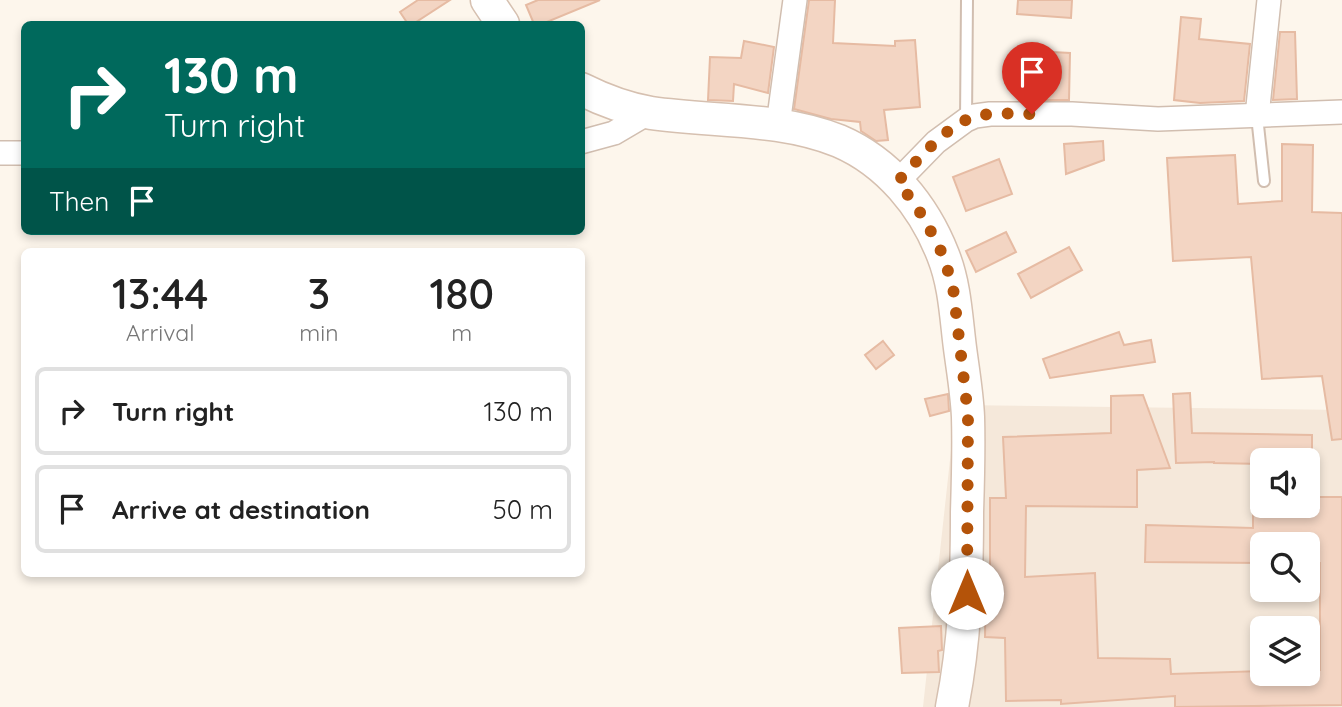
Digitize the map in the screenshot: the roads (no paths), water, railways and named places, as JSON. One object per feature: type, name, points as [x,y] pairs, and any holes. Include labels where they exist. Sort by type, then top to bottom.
[{"type":"street","points":[[487,0],[501,21]]},
{"type":"street","points":[[778,125],[796,0]]},
{"type":"street","points":[[1257,116],[1269,0]]},
{"type":"street","points":[[585,91],[601,99],[648,113],[778,125],[824,135],[871,159],[898,181],[924,218],[943,255],[953,287],[968,415],[967,593],[952,707]]},
{"type":"street","points":[[898,181],[936,142],[966,120],[990,114],[1072,114],[1158,119],[1342,111]]},
{"type":"street","points":[[585,141],[614,133],[648,113]]},
{"type":"street","points":[[0,153],[21,153]]},
{"type":"lane","points":[[966,120],[967,0]]},
{"type":"lane","points":[[1257,116],[1264,181]]}]
